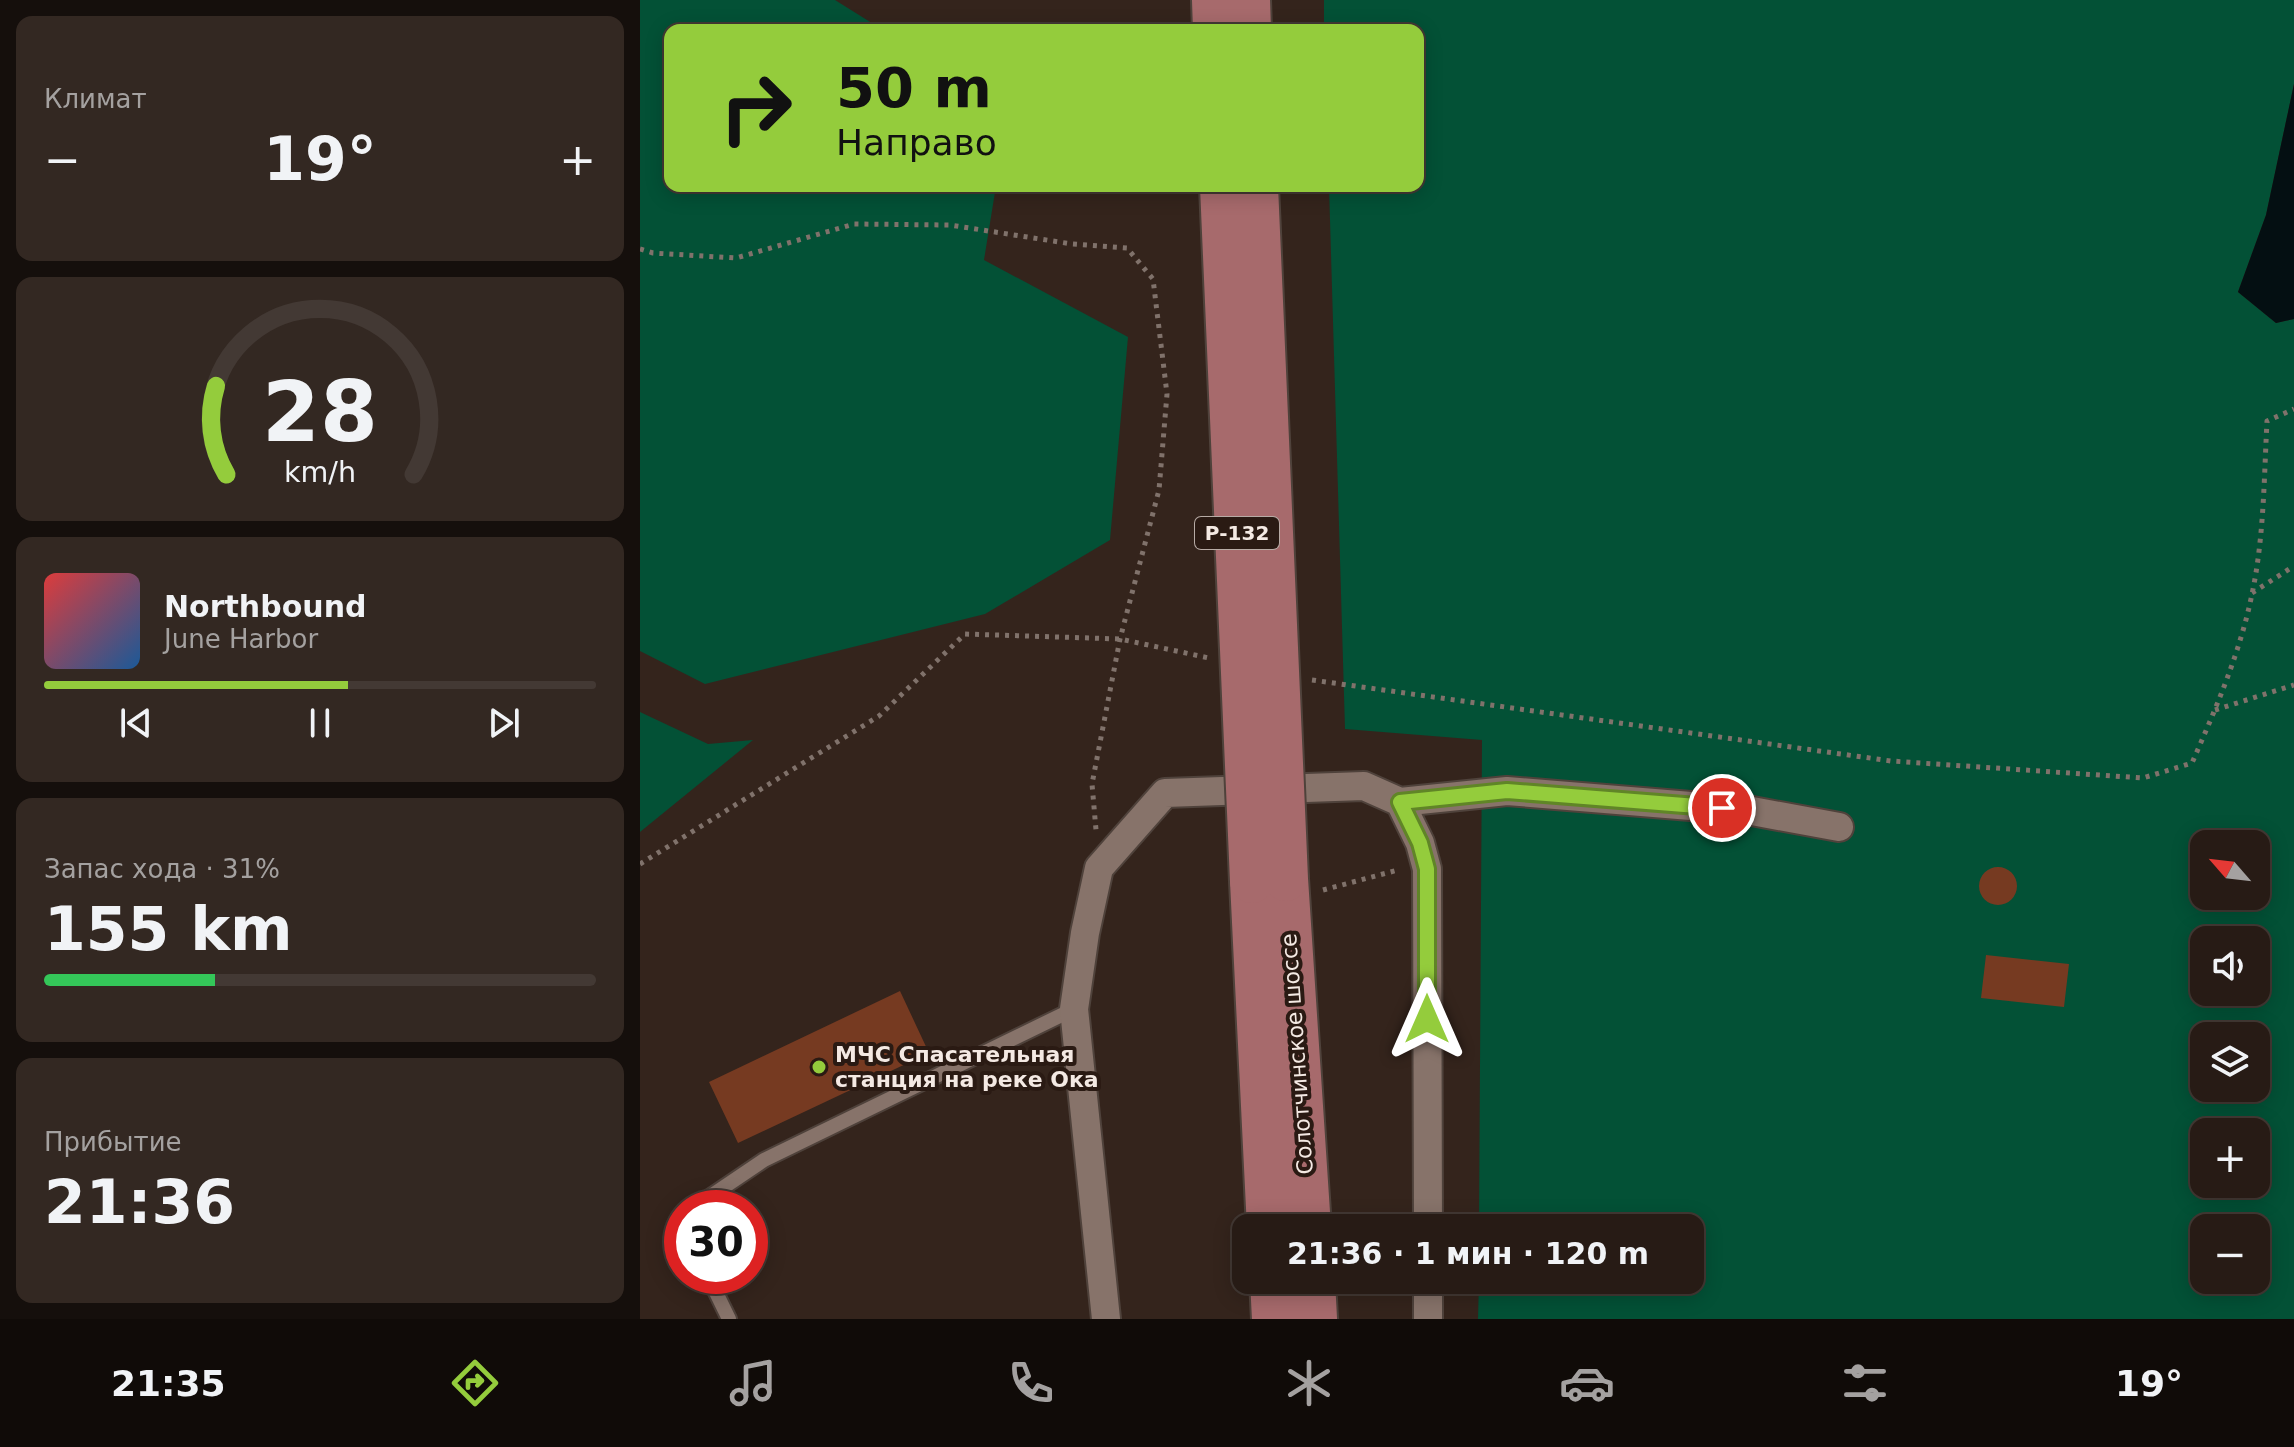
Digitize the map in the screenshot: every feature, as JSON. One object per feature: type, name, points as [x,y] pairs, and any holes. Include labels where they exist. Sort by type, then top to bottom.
[{"type":"main road","points":[[1214,0],[1215,24]]},
{"type":"main road","points":[[1248,0],[1249,24]]},
{"type":"main road","name":"Р-132","points":[[1223,192],[1283,884]]},
{"type":"main road","name":"Р-132","points":[[1256,192],[1283,884]]},
{"type":"main road","name":"Солотчинское шоссе","points":[[1270,1214],[1283,884]]},
{"type":"main road","name":"Солотчинское шоссе","points":[[1283,884],[1308,1214]]},
{"type":"main road","points":[[1273,1294],[1274,1319]]},
{"type":"main road","points":[[1314,1294],[1315,1319]]},
{"type":"street","points":[[1106,1319],[1074,1009],[1085,933],[1099,868],[1165,793],[1364,786],[1400,802],[1507,791],[1752,811],[1839,827]]},
{"type":"street","points":[[1400,802],[1420,843],[1427,869],[1428,1214]]},
{"type":"street","points":[[1428,1294],[1428,1319]]},
{"type":"lane","points":[[720,1190],[764,1160],[1074,1009]]},
{"type":"lane","points":[[717,1294],[729,1319]]},
{"type":"path","points":[[640,249],[653,253],[736,258],[854,224],[950,225],[1072,244],[1127,248],[1153,279],[1167,394],[1159,490],[1120,639],[1092,784],[1099,868]]},
{"type":"path","points":[[1305,679],[1891,761],[2143,778],[2192,763],[2226,684],[2252,593],[2264,494],[2267,421],[2294,409]]},
{"type":"path","points":[[2252,593],[2294,566]]},
{"type":"path","points":[[640,864],[879,716],[965,634],[1120,639],[1212,659]]},
{"type":"path","points":[[2215,710],[2294,685]]},
{"type":"path","points":[[1283,884],[1334,889],[1391,870],[1427,869]]},
{"type":"green space","points":[[640,0],[835,0],[873,24],[664,24],[664,192],[995,192],[984,260],[1128,337],[1110,540],[985,614],[705,684],[640,651]]},
{"type":"green space","points":[[1324,0],[2294,0],[2294,84],[2266,215],[2238,292],[2276,323],[2294,319],[2294,1319],[1478,1319],[1479,1294],[1704,1294],[1704,1214],[1479,1214],[1482,740],[1345,729],[1329,192],[1424,192],[1424,24],[1324,24]]},
{"type":"green space","points":[[640,712],[708,744],[753,740],[640,832]]},
{"type":"shaded area","points":[[2294,84],[2294,319],[2276,323],[2238,292],[2266,215]]},
{"type":"building","points":[[1998,867],[2011,873],[2017,886],[2011,899],[1998,905],[1985,899],[1979,886],[1985,873]]},
{"type":"building","points":[[1986,955],[2069,964],[2064,1007],[1981,998]]},
{"type":"building","name":"МЧС Спасательная станция на реке Ока","points":[[900,991],[929,1053],[738,1143],[709,1082]]},
{"type":"place","name":"МЧС Спасательная станция на реке Ока","points":[[819,1067]]},
{"type":"route","points":[[1427,1019],[1427,869],[1420,843],[1400,802],[1507,791],[1722,808]]}]
